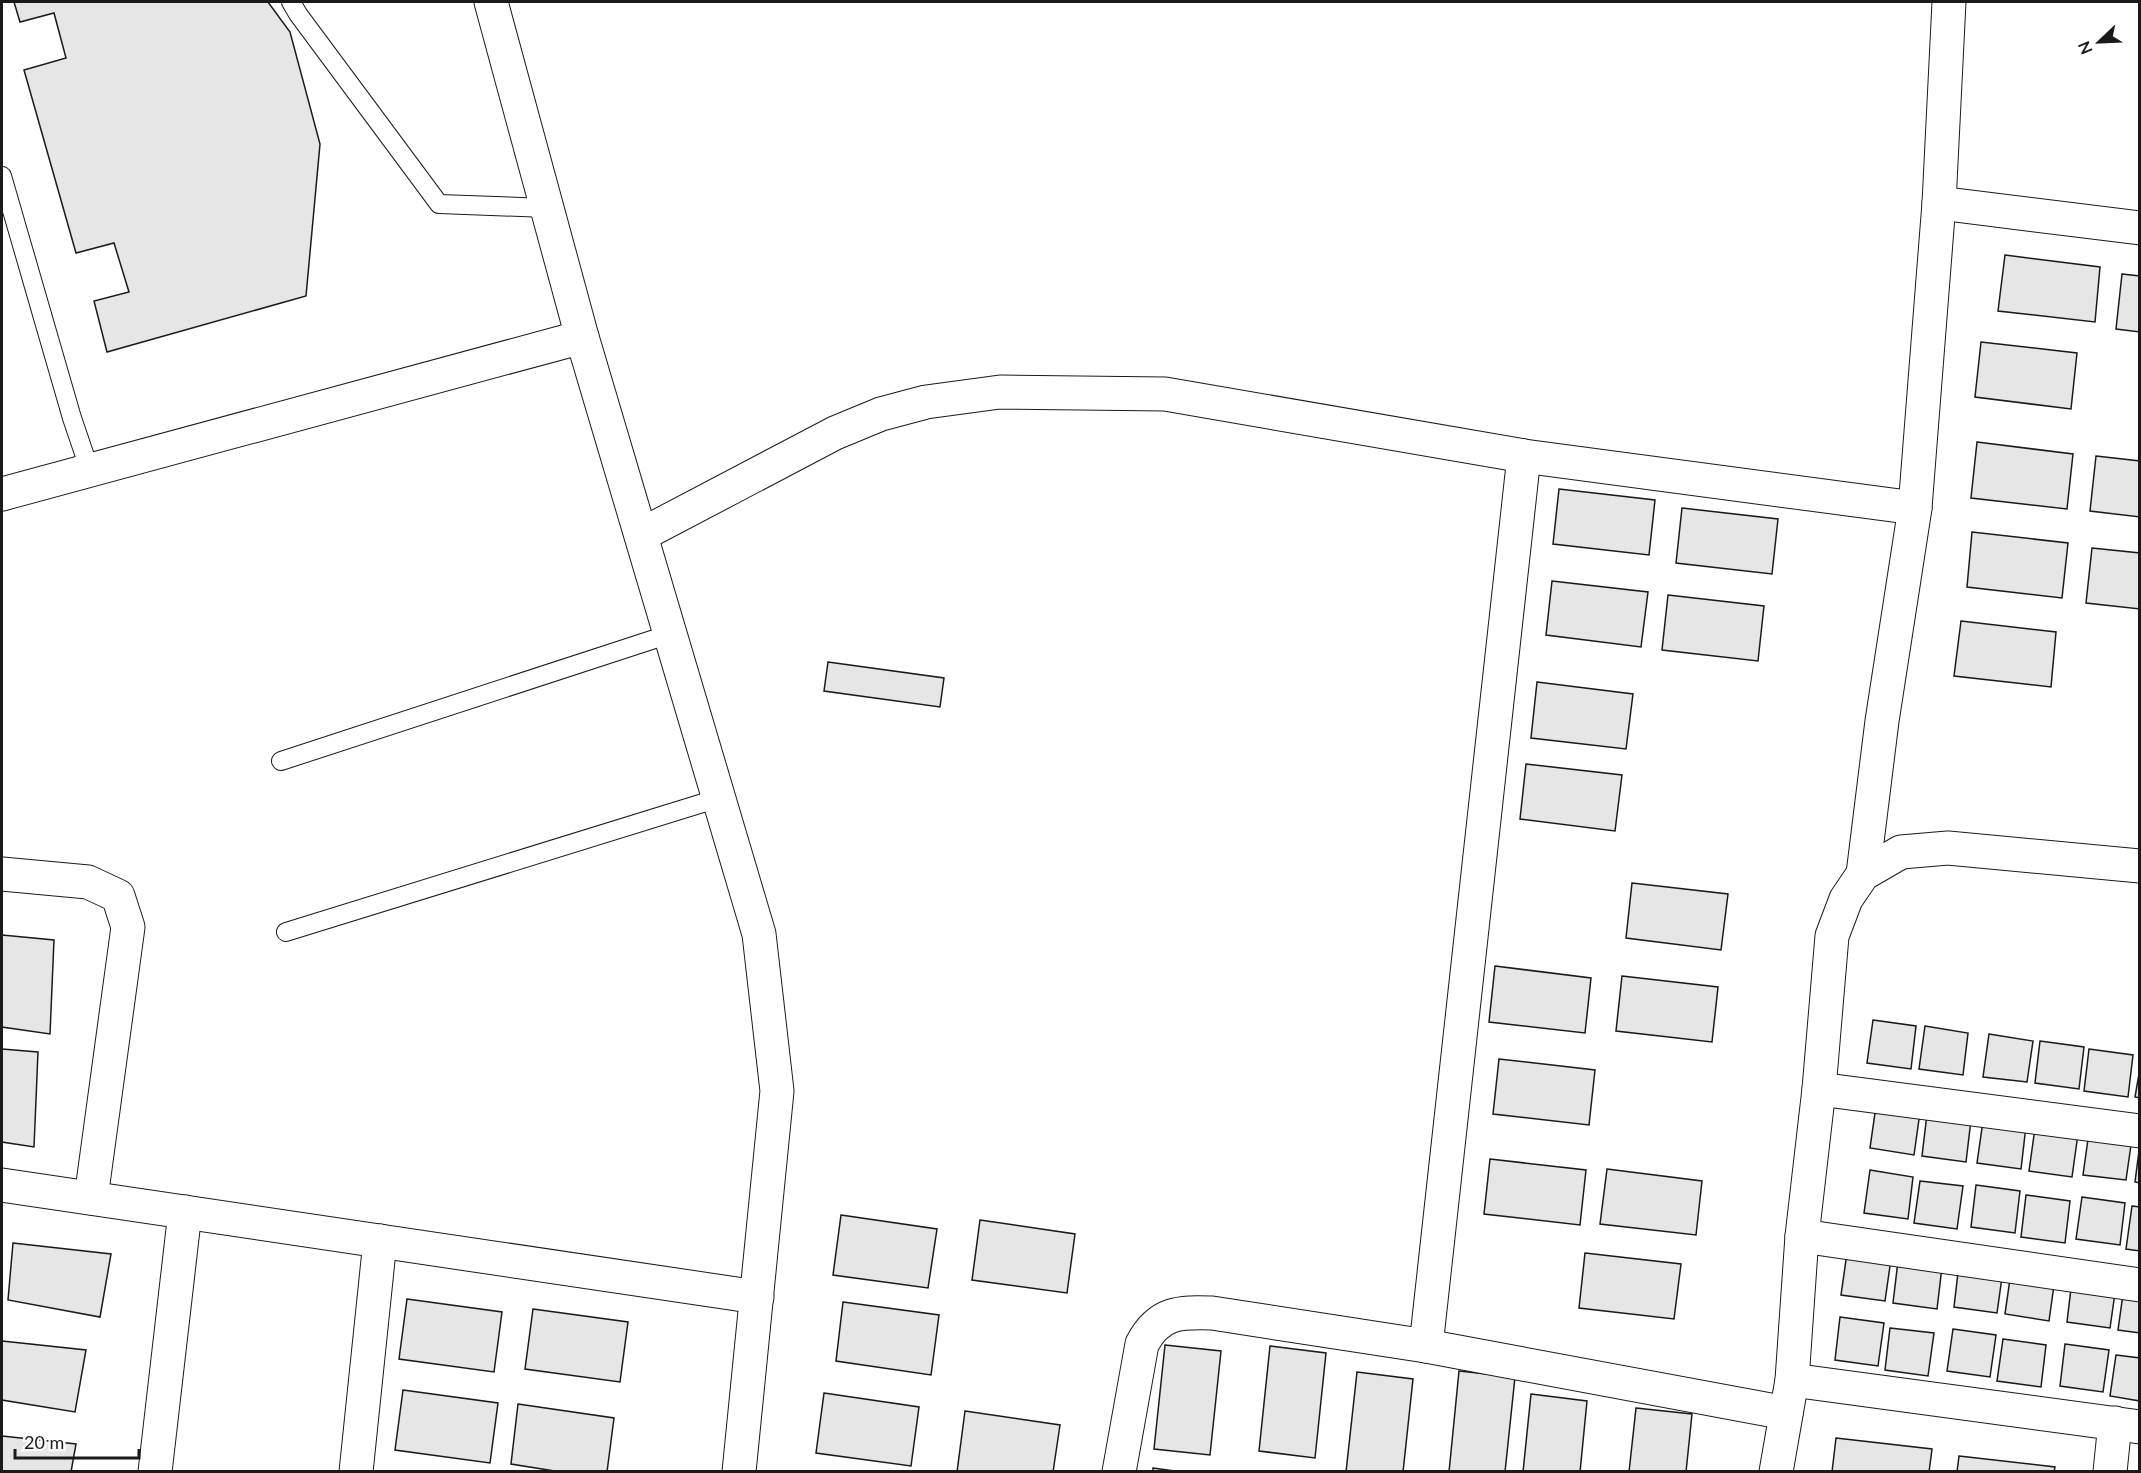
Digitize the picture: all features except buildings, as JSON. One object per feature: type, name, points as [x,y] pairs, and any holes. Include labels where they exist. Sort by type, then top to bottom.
[{"type":"street","points":[[491,2],[582,337],[759,934],[777,1091],[739,1472]]},
{"type":"street","points":[[1863,874],[1882,721],[1915,508],[1939,203],[1949,2]]},
{"type":"street","points":[[1939,203],[2139,228]]},
{"type":"street","points":[[2,495],[582,337]]},
{"type":"street","points":[[641,535],[835,433],[881,414],[926,402],[1000,392],[1165,394],[1524,456],[1915,508]]},
{"type":"street","points":[[1426,1346],[1524,456]]},
{"type":"street","points":[[1776,1472],[1792,1380],[1802,1236],[1819,1089],[1832,936],[1846,899],[1863,874],[1901,852],[1948,848],[2139,866]]},
{"type":"street","points":[[2,874],[88,882],[118,896],[128,927],[92,1198]]},
{"type":"street","points":[[1819,1089],[2139,1131]]},
{"type":"street","points":[[2,1185],[757,1297]]},
{"type":"street","points":[[155,1472],[185,1212]]},
{"type":"street","points":[[1802,1236],[2139,1285]]},
{"type":"street","points":[[356,1472],[380,1241]]},
{"type":"street","points":[[1119,1472],[1142,1344],[1149,1330],[1164,1318],[1183,1312],[1212,1313],[1426,1346],[1786,1413]]},
{"type":"street","points":[[1792,1380],[2127,1425],[2110,1472]]},
{"type":"lane","points":[[291,2],[439,204],[547,208]]},
{"type":"lane","points":[[2,176],[72,418],[90,471]]},
{"type":"lane","points":[[281,761],[670,634]]},
{"type":"lane","points":[[286,932],[719,798]]}]
